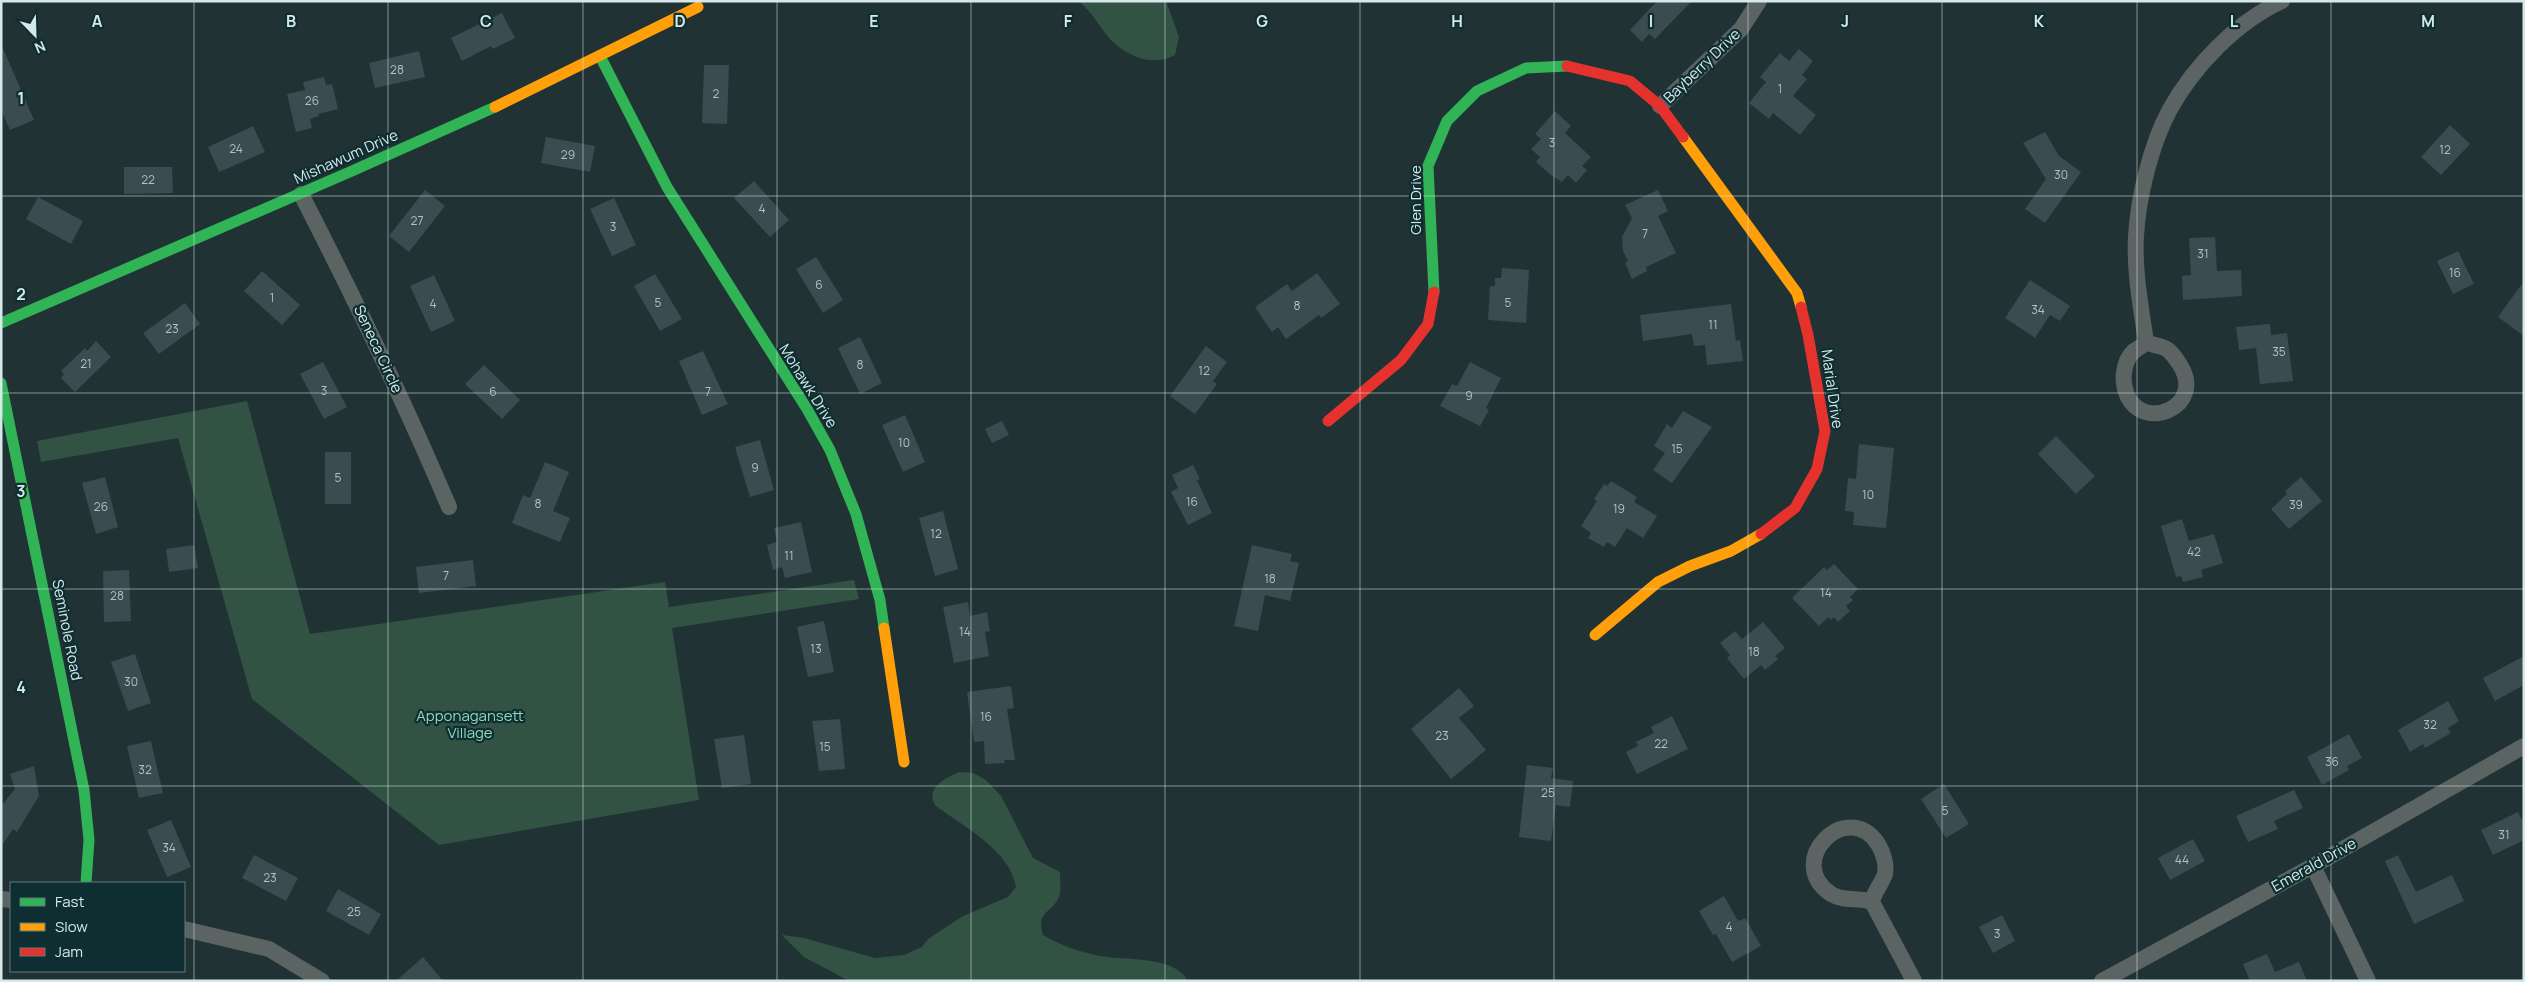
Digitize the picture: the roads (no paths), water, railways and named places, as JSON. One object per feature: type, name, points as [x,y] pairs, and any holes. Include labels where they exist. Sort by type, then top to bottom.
[{"type":"street","name":"Bayberry Drive","points":[[1660,106],[1741,29],[1759,1]]},
{"type":"street","points":[[2146,342],[2138,283],[2136,236],[2140,202],[2161,130],[2180,94],[2206,61],[2247,21],[2282,1]]},
{"type":"street","name":"Mishawum Drive","points":[[1,323],[301,194],[600,58],[698,7]]},
{"type":"street","name":"Mohawk Drive","points":[[600,58],[667,187],[807,409],[830,450],[856,514],[880,600],[904,762]]},
{"type":"street","name":"Glen Drive","points":[[1328,421],[1401,360],[1428,324],[1435,288],[1428,166],[1447,121],[1477,91],[1526,68],[1572,66],[1630,81],[1660,106]]},
{"type":"street","name":"Marial Drive","points":[[1595,635],[1658,582],[1690,566],[1731,551],[1764,532],[1795,508],[1817,469],[1825,431],[1808,335],[1797,293],[1660,106]]},
{"type":"street","name":"Seneca Circle","points":[[301,194],[350,290],[450,507]]},
{"type":"street","points":[[2146,342],[2167,349],[2172,353],[2184,371],[2188,383],[2185,395],[2180,402],[2167,411],[2153,414],[2146,413],[2133,404],[2125,390],[2124,382],[2128,358],[2146,342]]},
{"type":"street","name":"Seminole Road","points":[[1,383],[72,733],[89,829],[91,855],[86,882]]},
{"type":"street","name":"Emerald Drive","points":[[2102,981],[2313,866],[2524,746]]},
{"type":"street","points":[[1851,827],[1861,828],[1868,833],[1880,848],[1885,874],[1872,902],[1839,898],[1824,888],[1818,881],[1814,862],[1815,853],[1830,834],[1851,827]]},
{"type":"street","points":[[2313,866],[2368,981]]},
{"type":"street","points":[[1872,902],[1914,981]]},
{"type":"street","points":[[185,929],[269,949],[322,981]]},
{"type":"park label","name":"Apponagansett Village","points":[[470,724]]}]
